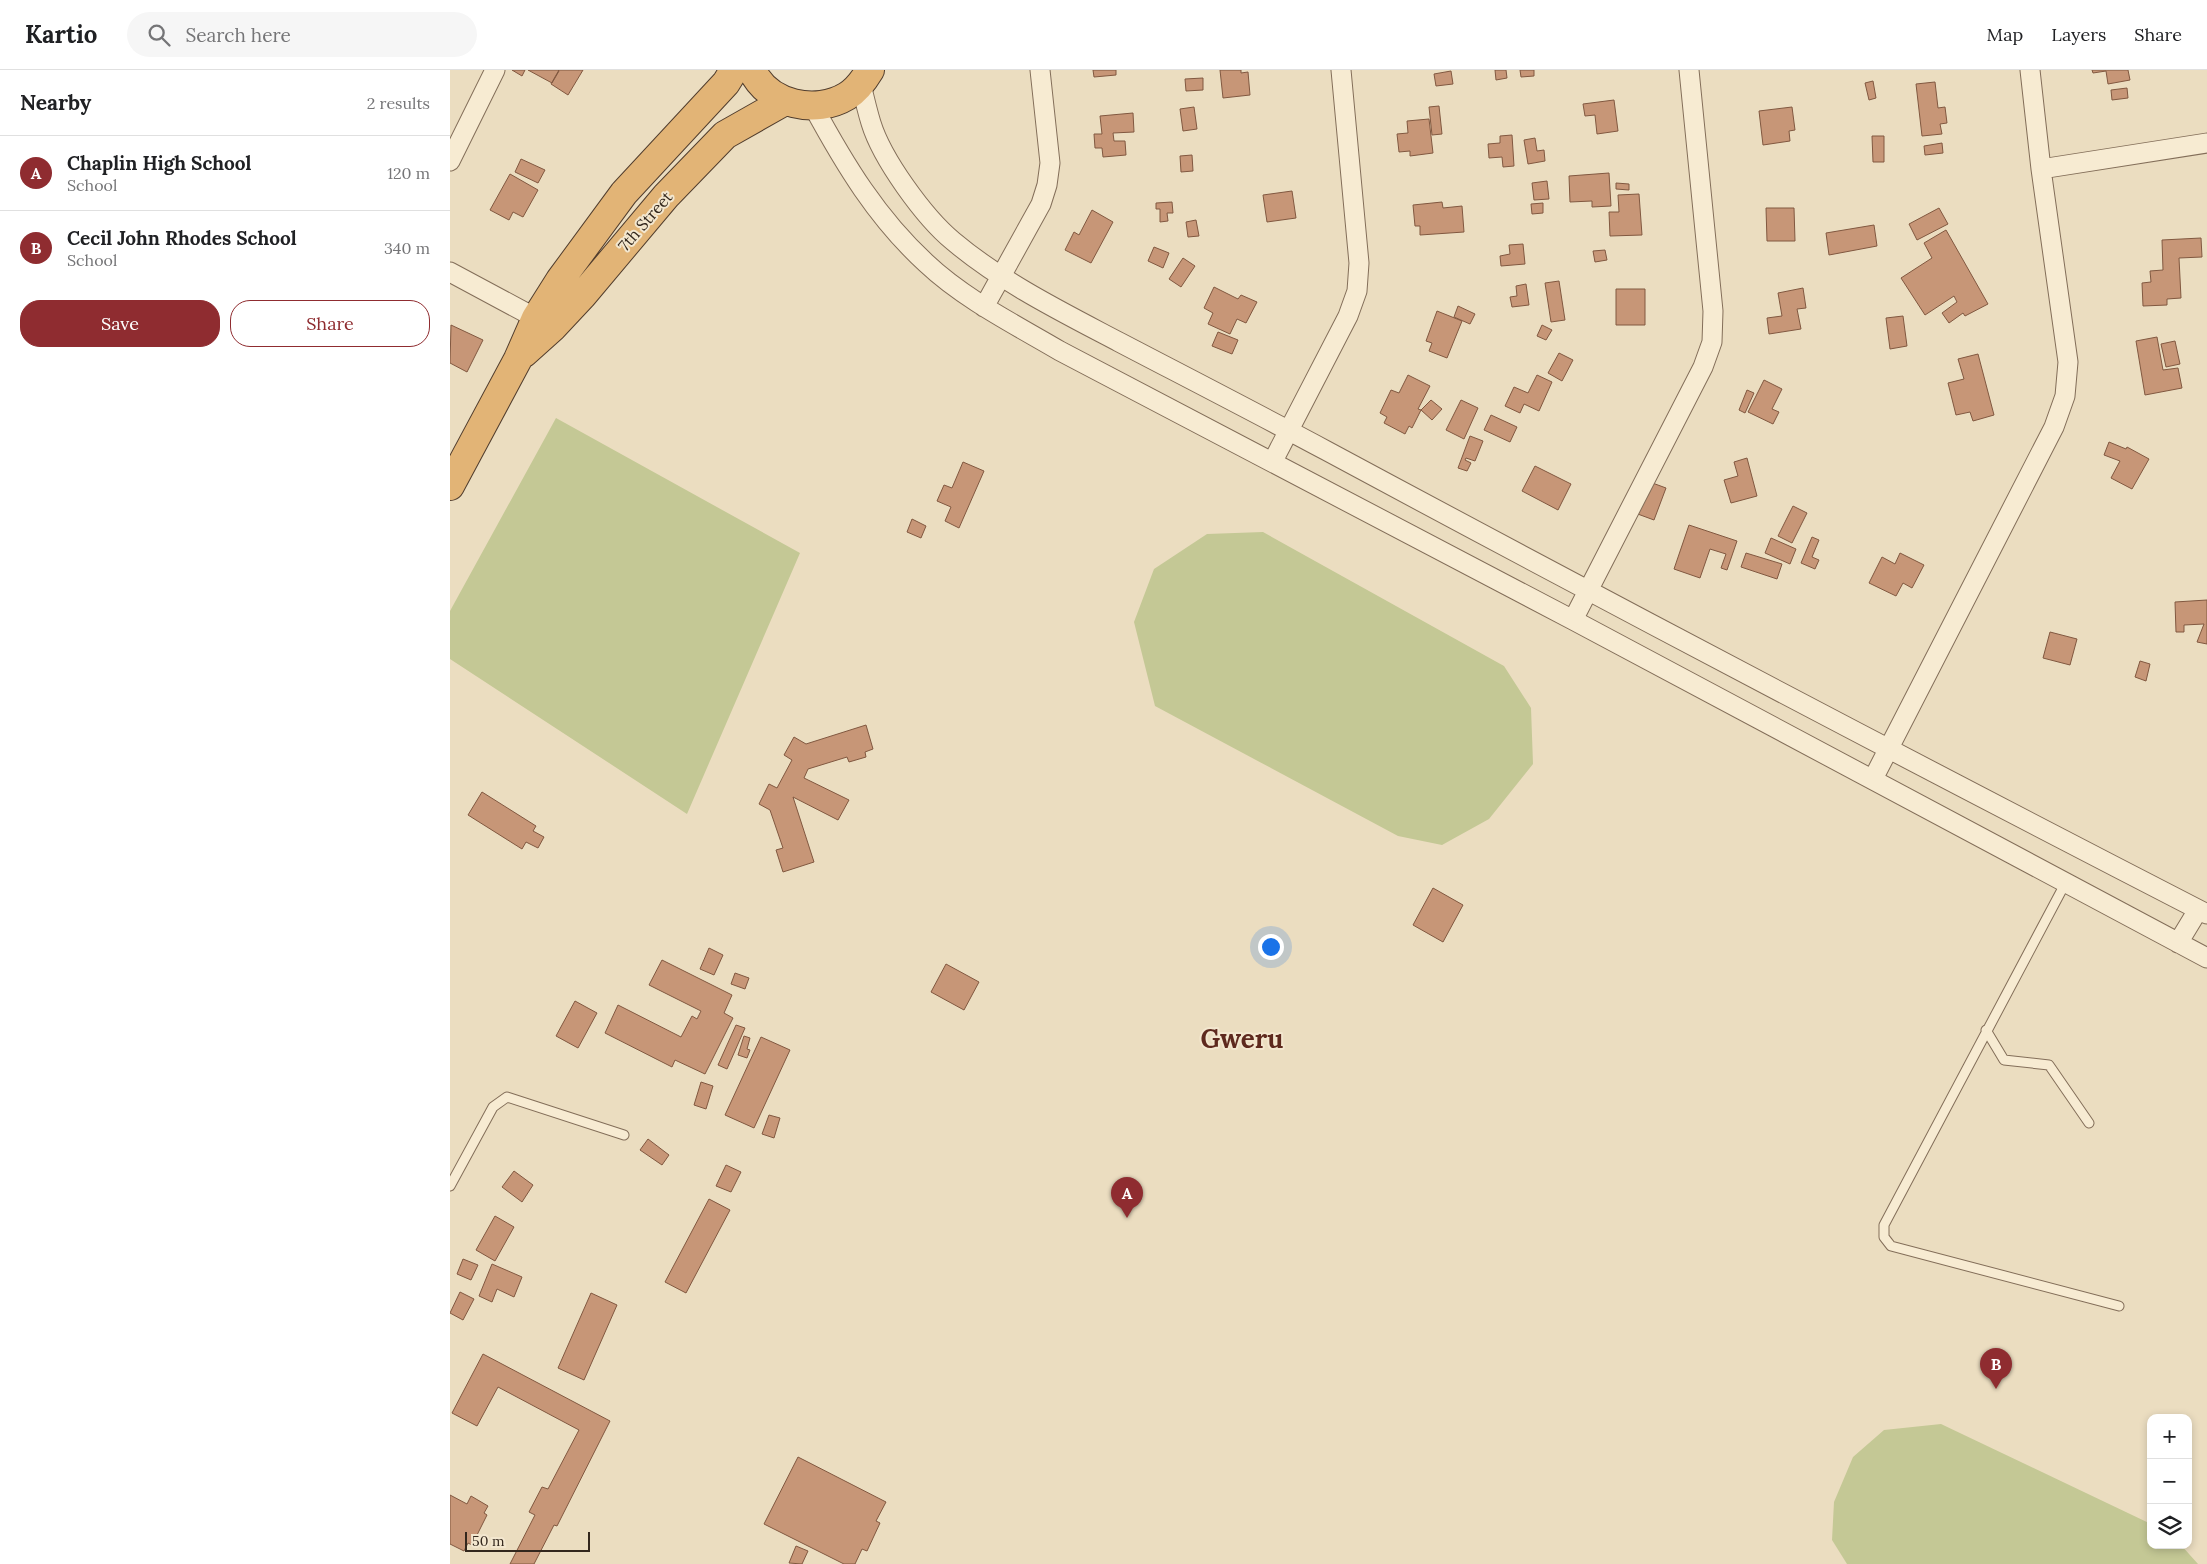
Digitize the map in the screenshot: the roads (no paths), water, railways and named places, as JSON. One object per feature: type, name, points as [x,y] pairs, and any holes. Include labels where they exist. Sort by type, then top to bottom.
[{"type":"highway","name":"7th Street","points":[[450,486],[518,359],[544,322],[560,280],[614,206],[647,167],[726,83],[734,70]]},
{"type":"highway","points":[[752,70],[767,90],[785,101],[813,106],[831,103],[848,96],[866,77]]},
{"type":"highway","name":"7th Street","points":[[544,322],[582,296],[666,196],[725,135],[785,101]]},
{"type":"street","points":[[450,161],[495,70]]},
{"type":"street","points":[[984,307],[1041,204],[1047,185],[1050,163],[1040,70]]},
{"type":"street","points":[[1273,462],[1348,316],[1357,291],[1360,263],[1341,70]]},
{"type":"street","points":[[1573,620],[1703,367],[1712,342],[1713,311],[1689,70]]},
{"type":"street","points":[[1873,779],[2054,427],[2064,396],[2068,362],[2041,169],[2030,70]]},
{"type":"street","points":[[866,77],[871,124],[884,154],[922,208],[950,239],[1000,277],[1588,592],[1889,751],[2202,912],[2178,943]]},
{"type":"street","points":[[813,106],[845,165],[885,220],[927,264],[984,307],[1060,351],[1573,620],[2207,958]]},
{"type":"street","points":[[2041,169],[2207,143]]},
{"type":"street","points":[[450,272],[544,322]]},
{"type":"lane","points":[[2066,882],[1884,1225],[1884,1237],[1891,1246],[2119,1306]]},
{"type":"lane","points":[[1986,1030],[2004,1060],[2049,1065],[2089,1123]]},
{"type":"lane","points":[[450,1186],[493,1106],[507,1097],[624,1135]]},
{"type":"place","name":"Chaplin High School","points":[[1127,1218]]},
{"type":"place","name":"Cecil John Rhodes School","points":[[1996,1389]]},
{"type":"district","name":"Gweru","points":[[1242,1039]]}]
